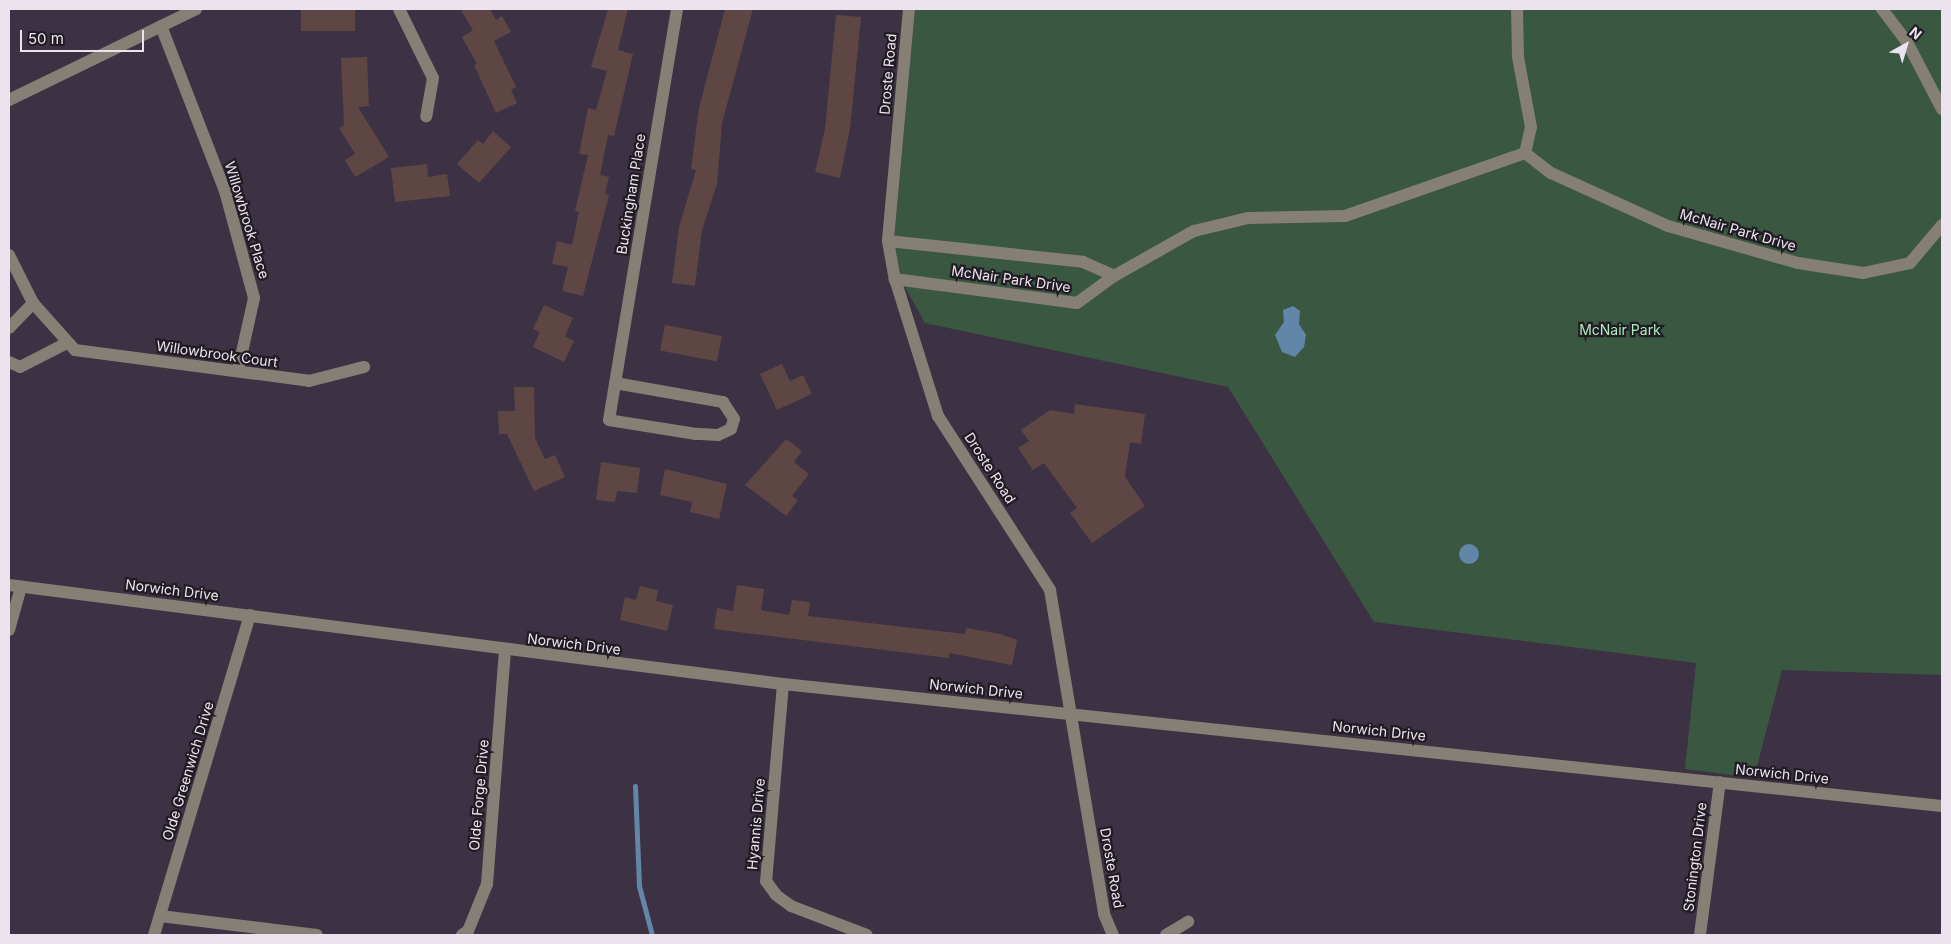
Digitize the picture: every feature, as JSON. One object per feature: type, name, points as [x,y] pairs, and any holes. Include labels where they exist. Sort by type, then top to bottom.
[{"type":"street","points":[[9,100],[196,9]]},
{"type":"street","points":[[399,9],[433,78],[426,116]]},
{"type":"street","name":"Buckingham Place","points":[[615,384],[723,402],[734,419],[732,429],[718,435],[696,434],[609,420],[677,9]]},
{"type":"street","name":"Droste Road","points":[[909,9],[888,241],[895,279],[938,416],[1050,590],[1069,714],[1104,914],[1114,935]]},
{"type":"street","points":[[1517,9],[1518,56],[1531,127],[1525,153]]},
{"type":"street","points":[[1882,9],[1906,42],[1942,109]]},
{"type":"street","name":"Willowbrook Place","points":[[161,26],[225,191],[254,298],[238,370]]},
{"type":"street","name":"McNair Park Drive","points":[[895,279],[1077,303],[1114,276],[1194,230],[1248,218],[1345,216],[1525,153],[1551,173],[1668,226],[1798,263],[1863,273],[1910,263],[1942,225]]},
{"type":"street","name":"McNair Park Drive","points":[[888,241],[1083,262],[1114,276]]},
{"type":"street","points":[[9,255],[33,303],[67,344],[20,367],[9,362]]},
{"type":"street","points":[[9,328],[33,303]]},
{"type":"street","name":"Willowbrook Court","points":[[67,344],[75,350],[238,370],[309,381],[364,367]]},
{"type":"street","points":[[9,630],[15,586]]},
{"type":"street","name":"Norwich Drive","points":[[15,586],[783,684],[1942,806]]},
{"type":"street","name":"Olde Greenwich Drive","points":[[154,935],[250,615]]},
{"type":"street","name":"Olde Forge Drive","points":[[462,935],[468,931],[487,884],[506,650]]},
{"type":"street","name":"Hyannis Drive","points":[[783,684],[766,881],[776,895],[791,906],[867,935]]},
{"type":"street","name":"Stonington Drive","points":[[1700,935],[1720,782]]},
{"type":"street","points":[[160,916],[317,935]]},
{"type":"street","points":[[1166,935],[1188,922]]},
{"type":"green space","name":"McNair Park","points":[[915,9],[1942,9],[1942,675],[1782,670],[1754,778],[1685,769],[1696,663],[1374,622],[1228,387],[925,323],[892,264]]},
{"type":"water","points":[[1293,306],[1300,311],[1299,324],[1306,335],[1304,347],[1295,357],[1282,352],[1275,335],[1284,322],[1283,310]]},
{"type":"water","points":[[1469,544],[1476,547],[1479,554],[1476,561],[1469,564],[1462,561],[1459,554],[1462,547]]},
{"type":"building","points":[[301,9],[355,9],[355,31],[301,31]]},
{"type":"building","points":[[460,9],[490,9],[496,20],[502,16],[511,32],[494,41],[516,87],[511,90],[517,103],[496,113],[474,65],[477,64],[462,37],[473,30]]},
{"type":"building","points":[[608,9],[628,9],[618,50],[633,54],[614,136],[608,135],[600,175],[609,177],[605,194],[609,195],[583,296],[562,291],[568,267],[552,264],[557,241],[572,245],[579,212],[575,211],[588,155],[579,154],[588,108],[596,110],[607,71],[591,67]]},
{"type":"building","points":[[725,9],[753,9],[722,123],[717,184],[702,230],[695,286],[672,283],[679,227],[696,170],[691,169],[699,108]]},
{"type":"building","points":[[836,15],[861,17],[850,129],[840,178],[815,172],[825,129]]},
{"type":"building","points":[[367,57],[369,106],[358,107],[389,157],[355,177],[345,160],[355,154],[339,128],[344,125],[341,58]]},
{"type":"building","points":[[493,131],[511,147],[479,183],[457,164],[478,140],[483,144]]},
{"type":"building","points":[[427,164],[428,177],[447,174],[450,196],[395,202],[391,168]]},
{"type":"building","points":[[544,305],[573,318],[565,336],[574,341],[564,362],[533,347],[540,332],[533,329]]},
{"type":"building","points":[[665,325],[722,336],[717,362],[660,351]]},
{"type":"building","points":[[782,364],[790,381],[803,375],[812,394],[777,410],[760,374]]},
{"type":"building","points":[[514,387],[534,387],[535,438],[545,459],[555,455],[565,477],[534,491],[507,434],[499,434],[498,411],[515,411]]},
{"type":"building","points":[[1075,404],[1145,414],[1141,444],[1130,442],[1125,477],[1145,506],[1092,543],[1070,513],[1077,508],[1044,463],[1033,470],[1018,448],[1029,441],[1021,430],[1050,410],[1074,414]]},
{"type":"building","points":[[786,439],[802,451],[794,462],[809,474],[792,496],[798,500],[786,516],[745,485]]},
{"type":"building","points":[[601,462],[640,468],[637,493],[617,491],[615,502],[596,500]]},
{"type":"building","points":[[665,469],[727,484],[719,519],[690,512],[692,502],[660,495]]},
{"type":"building","points":[[737,585],[764,589],[761,610],[789,615],[792,600],[810,602],[808,616],[965,634],[966,628],[1000,634],[1017,640],[1012,665],[949,653],[949,658],[714,629],[717,608],[733,611]]},
{"type":"building","points":[[640,586],[658,590],[656,601],[673,605],[667,631],[620,620],[625,597],[636,600]]},
{"type":"waterway","points":[[635,786],[639,886],[652,935]]}]
